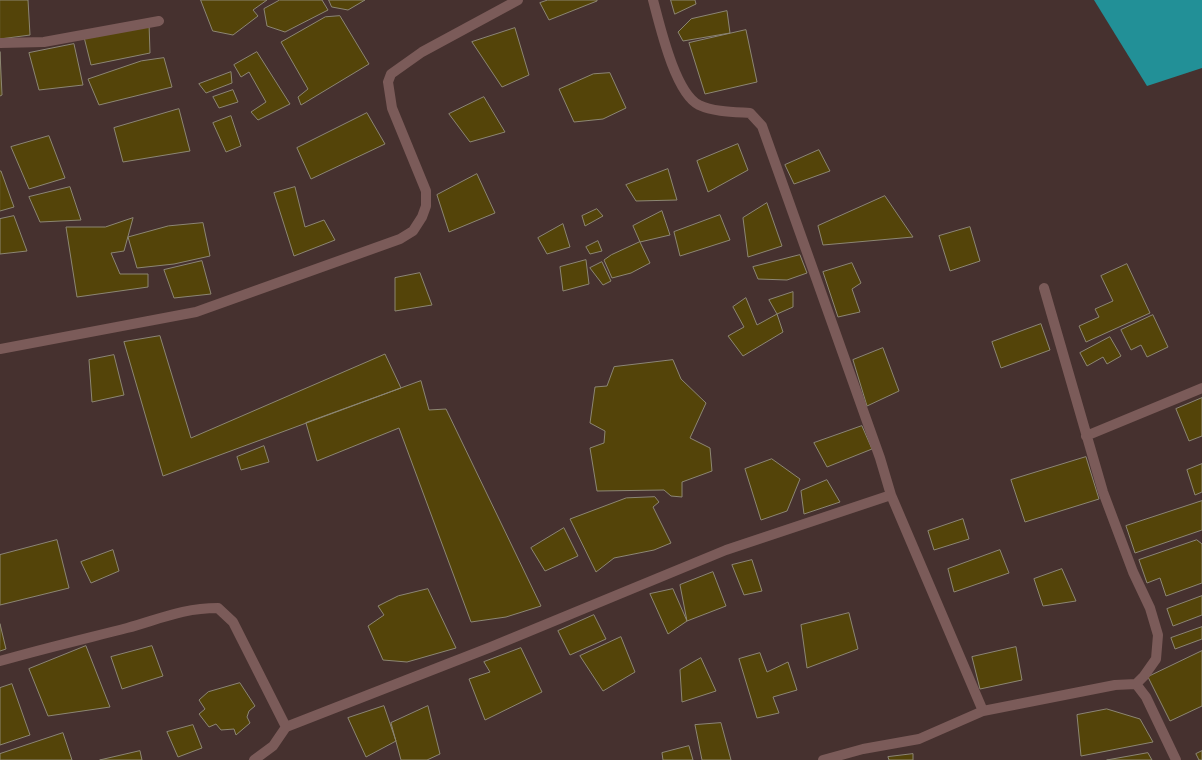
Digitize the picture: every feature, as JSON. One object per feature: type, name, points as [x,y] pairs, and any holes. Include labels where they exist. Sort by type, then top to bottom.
[{"type":"street","points":[[0,349],[196,312],[400,239],[413,231],[422,217],[426,206],[426,191],[392,108],[388,82],[391,74],[422,52],[518,0]]},
{"type":"street","points":[[653,0],[677,79],[688,96],[698,105],[720,111],[750,113],[762,126],[880,458],[891,494],[983,711]]},
{"type":"street","points":[[0,43],[44,42],[159,21]]},
{"type":"street","points":[[823,760],[863,749],[919,739],[983,711],[1115,685],[1136,684],[1144,676],[1156,659],[1158,635],[1150,608],[1133,572],[1103,492],[1044,288]]},
{"type":"street","points":[[1086,436],[1202,388]]},
{"type":"street","points":[[254,760],[273,746],[286,727],[491,647],[726,550],[891,494]]},
{"type":"street","points":[[0,661],[60,644],[127,628],[166,615],[197,608],[218,608],[233,622],[286,727]]},
{"type":"street","points":[[1136,684],[1146,697],[1176,760]]},
{"type":"shaded area","points":[[0,0],[1202,0],[1202,760],[0,760]]},
{"type":"water","points":[[1094,0],[1202,0],[1202,68],[1147,86]]},
{"type":"building","points":[[0,0],[28,0],[30,35],[0,39]]},
{"type":"building","points":[[201,0],[267,0],[253,10],[258,16],[233,35],[213,31]]},
{"type":"building","points":[[280,0],[322,0],[328,10],[285,32],[267,26],[264,9]]},
{"type":"building","points":[[329,0],[365,0],[348,10],[332,7]]},
{"type":"building","points":[[548,0],[597,1],[549,20],[540,3]]},
{"type":"building","points":[[671,0],[695,0],[696,4],[675,14]]},
{"type":"building","points":[[727,11],[730,33],[683,41],[678,32],[691,19]]},
{"type":"building","points":[[340,16],[369,64],[301,105],[298,97],[308,89],[281,42],[325,17]]},
{"type":"building","points":[[149,23],[150,53],[91,65],[84,37]]},
{"type":"building","points":[[515,28],[529,75],[502,87],[472,42]]},
{"type":"building","points":[[746,30],[757,82],[705,94],[689,43]]},
{"type":"building","points":[[74,44],[83,85],[39,90],[29,53]]},
{"type":"building","points":[[0,52],[2,95],[0,96]]},
{"type":"building","points":[[257,52],[290,104],[258,120],[251,112],[266,102],[249,72],[241,77],[234,65]]},
{"type":"building","points":[[164,58],[172,87],[99,105],[88,79],[141,61]]},
{"type":"building","points":[[231,72],[232,83],[206,93],[199,84]]},
{"type":"building","points":[[610,73],[626,108],[603,119],[574,122],[559,89],[593,74]]},
{"type":"building","points":[[233,90],[238,102],[219,108],[213,97]]},
{"type":"building","points":[[484,97],[505,132],[470,142],[449,114]]},
{"type":"building","points":[[179,109],[190,151],[123,162],[114,128]]},
{"type":"building","points":[[367,113],[385,144],[311,179],[297,148]]},
{"type":"building","points":[[231,116],[241,146],[226,152],[213,123]]},
{"type":"building","points":[[49,136],[65,178],[29,189],[11,147]]},
{"type":"building","points":[[738,144],[748,170],[708,192],[697,161]]},
{"type":"building","points":[[819,150],[830,171],[794,184],[785,165]]},
{"type":"building","points":[[668,169],[677,200],[636,201],[626,185]]},
{"type":"building","points":[[0,171],[14,207],[0,211]]},
{"type":"building","points":[[477,174],[495,213],[449,232],[437,195]]},
{"type":"building","points":[[70,187],[81,220],[40,222],[29,197]]},
{"type":"building","points":[[295,187],[305,227],[324,220],[335,240],[294,256],[274,193]]},
{"type":"building","points":[[885,196],[913,237],[823,245],[818,226]]},
{"type":"building","points":[[767,203],[782,246],[748,257],[743,218]]},
{"type":"building","points":[[597,209],[603,216],[585,226],[582,216]]},
{"type":"building","points":[[662,211],[670,235],[640,242],[633,226]]},
{"type":"building","points":[[720,215],[730,240],[680,256],[674,232]]},
{"type":"building","points":[[14,216],[27,251],[0,254],[0,219]]},
{"type":"building","points":[[133,218],[124,251],[111,253],[120,274],[148,274],[148,287],[77,297],[66,227],[105,227]]},
{"type":"building","points":[[203,223],[210,256],[174,264],[137,268],[128,237],[168,226]]},
{"type":"building","points":[[563,224],[570,247],[547,254],[538,238]]},
{"type":"building","points":[[970,227],[980,261],[950,271],[939,236]]},
{"type":"building","points":[[598,241],[602,251],[590,254],[586,247]]},
{"type":"building","points":[[640,242],[650,263],[631,273],[612,278],[604,260],[611,255]]},
{"type":"building","points":[[800,255],[807,273],[787,280],[758,279],[753,267]]},
{"type":"building","points":[[586,260],[589,284],[563,291],[560,267]]},
{"type":"building","points":[[202,261],[211,294],[174,298],[164,270]]},
{"type":"building","points":[[602,262],[611,281],[603,285],[590,268]]},
{"type":"building","points":[[852,263],[861,283],[852,289],[860,312],[838,317],[823,272]]},
{"type":"building","points":[[1127,264],[1150,313],[1086,342],[1079,326],[1099,317],[1095,309],[1113,301],[1101,276]]},
{"type":"building","points":[[420,273],[432,305],[395,311],[395,278]]},
{"type":"building","points":[[793,292],[793,307],[777,314],[769,300]]},
{"type":"building","points":[[746,298],[757,325],[777,314],[783,332],[743,356],[728,336],[744,327],[733,307]]},
{"type":"building","points":[[1153,315],[1168,347],[1147,357],[1141,345],[1131,350],[1121,330]]},
{"type":"building","points":[[1041,324],[1050,350],[1001,368],[992,342]]},
{"type":"building","points":[[160,336],[191,438],[385,354],[401,388],[163,476],[124,342]]},
{"type":"building","points":[[1110,337],[1121,356],[1107,364],[1103,357],[1087,366],[1080,353]]},
{"type":"building","points":[[883,348],[899,391],[867,406],[853,360]]},
{"type":"building","points":[[114,355],[124,395],[92,402],[89,360]]},
{"type":"building","points":[[673,360],[681,379],[706,403],[690,438],[710,448],[712,471],[682,482],[682,497],[671,496],[664,490],[597,491],[590,448],[604,443],[605,431],[590,423],[595,387],[607,386],[614,367]]},
{"type":"building","points":[[421,381],[429,410],[446,409],[541,606],[506,617],[471,622],[399,428],[317,461],[306,423]]},
{"type":"building","points":[[1202,398],[1202,436],[1189,441],[1176,409]]},
{"type":"building","points":[[862,426],[872,449],[827,467],[814,443]]},
{"type":"building","points":[[264,446],[269,462],[241,470],[237,457]]},
{"type":"building","points":[[1086,457],[1099,499],[1025,522],[1011,480]]},
{"type":"building","points":[[772,459],[800,479],[787,511],[761,520],[745,469]]},
{"type":"building","points":[[1202,464],[1202,492],[1195,495],[1187,470]]},
{"type":"building","points":[[827,480],[840,502],[804,514],[801,491]]},
{"type":"building","points":[[655,497],[659,502],[653,507],[671,543],[654,550],[614,558],[596,572],[570,519],[626,498]]},
{"type":"building","points":[[1202,501],[1202,530],[1135,553],[1126,526]]},
{"type":"building","points":[[963,519],[969,539],[934,550],[928,531]]},
{"type":"building","points":[[564,528],[578,556],[545,571],[531,548]]},
{"type":"building","points":[[57,540],[69,588],[0,605],[0,555]]},
{"type":"building","points":[[1197,540],[1202,544],[1202,583],[1166,596],[1160,578],[1147,583],[1139,560]]},
{"type":"building","points":[[113,550],[119,571],[91,583],[81,562]]},
{"type":"building","points":[[1000,550],[1009,573],[954,592],[948,569]]},
{"type":"building","points":[[752,560],[762,591],[744,595],[732,565]]},
{"type":"building","points":[[1062,569],[1076,601],[1043,606],[1034,579]]},
{"type":"building","points":[[713,572],[726,606],[687,621],[680,585]]},
{"type":"building","points":[[428,589],[456,648],[407,662],[383,660],[368,626],[384,615],[378,606],[398,596]]},
{"type":"building","points":[[673,589],[687,621],[668,634],[650,594]]},
{"type":"building","points":[[1202,596],[1202,615],[1173,626],[1167,609]]},
{"type":"building","points":[[849,613],[858,649],[807,668],[801,625]]},
{"type":"building","points":[[594,615],[606,639],[570,655],[558,631]]},
{"type":"building","points":[[0,624],[6,649],[0,651]]},
{"type":"building","points":[[1202,627],[1202,639],[1175,649],[1171,638]]},
{"type":"building","points":[[621,637],[635,672],[603,691],[580,656]]},
{"type":"building","points":[[86,646],[110,707],[48,716],[29,669]]},
{"type":"building","points":[[152,646],[163,676],[122,689],[111,657]]},
{"type":"building","points":[[1016,647],[1022,680],[980,689],[972,657]]},
{"type":"building","points":[[521,648],[542,692],[485,720],[469,679],[490,672],[484,662]]},
{"type":"building","points":[[1202,651],[1202,706],[1170,721],[1148,677]]},
{"type":"building","points":[[760,653],[767,672],[788,662],[797,690],[773,697],[779,713],[757,718],[739,659]]},
{"type":"building","points":[[701,658],[716,691],[682,702],[680,670]]},
{"type":"building","points":[[240,683],[255,706],[249,711],[247,717],[250,723],[236,735],[234,729],[221,730],[216,724],[209,727],[199,714],[205,709],[199,700],[208,692]]},
{"type":"building","points":[[12,684],[30,735],[0,745],[0,688]]},
{"type":"building","points":[[384,706],[396,741],[366,757],[348,718]]},
{"type":"building","points":[[428,706],[440,754],[427,760],[401,760],[391,723]]},
{"type":"building","points":[[1107,709],[1140,719],[1153,742],[1081,756],[1077,715]]},
{"type":"building","points":[[721,723],[731,760],[702,760],[695,725]]},
{"type":"building","points":[[193,725],[202,748],[178,757],[167,732]]},
{"type":"building","points":[[63,733],[72,760],[0,760],[0,754]]},
{"type":"building","points":[[689,746],[693,760],[663,760],[662,753]]},
{"type":"building","points":[[140,751],[142,760],[100,760]]},
{"type":"building","points":[[1202,751],[1202,760],[1199,760],[1196,754]]},
{"type":"building","points":[[1148,753],[1152,760],[1107,760]]},
{"type":"building","points":[[913,754],[913,760],[889,760],[888,757]]}]
